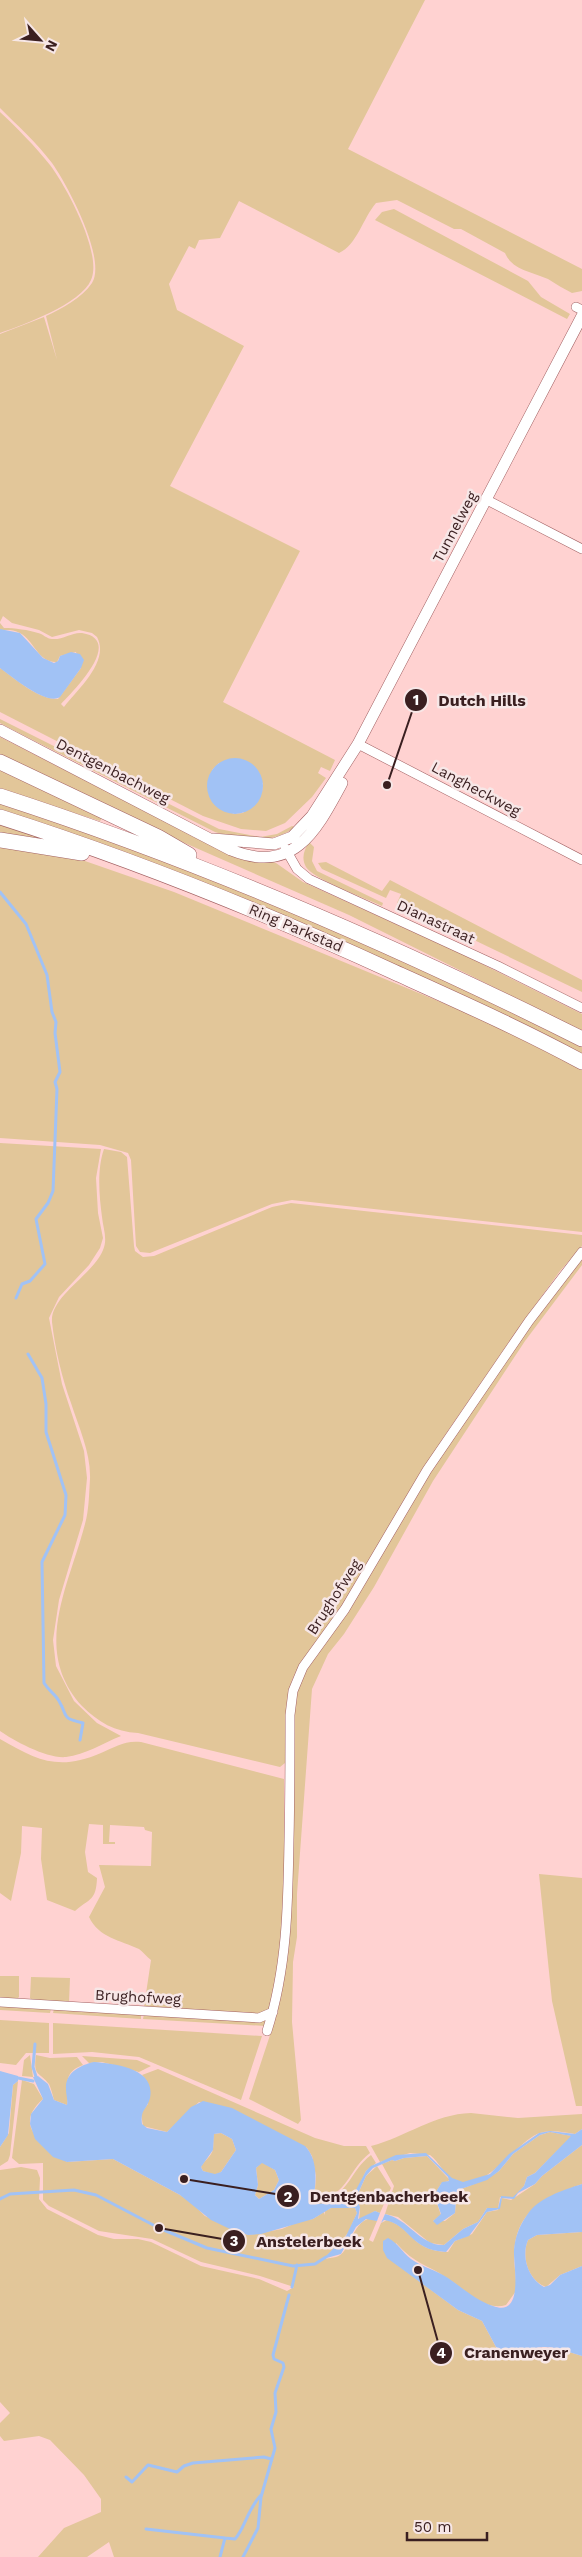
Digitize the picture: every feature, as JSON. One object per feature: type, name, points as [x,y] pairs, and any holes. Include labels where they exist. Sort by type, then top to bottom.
[{"type":"highway","points":[[0,762],[158,837],[226,878]]},
{"type":"highway","name":"Ring Parkstad","points":[[0,796],[144,845],[226,878],[426,963],[582,1039]]},
{"type":"highway","name":"Ring Parkstad","points":[[0,817],[126,861],[337,946],[500,1021],[582,1062]]},
{"type":"highway","points":[[0,840],[126,861]]},
{"type":"street","name":"Tunnelweg","points":[[282,842],[292,836],[312,816],[356,747],[487,500],[580,311]]},
{"type":"street","points":[[487,500],[582,549]]},
{"type":"street","name":"Dentgenbachweg","points":[[0,730],[248,856],[274,856],[288,853]]},
{"type":"street","name":"Tunnelweg","points":[[288,853],[298,848],[322,818],[352,764],[356,747]]},
{"type":"street","name":"Langheckweg","points":[[356,747],[582,860]]},
{"type":"street","name":"Dentgenbachweg","points":[[213,839],[260,844],[282,842]]},
{"type":"street","points":[[282,842],[288,853]]},
{"type":"street","name":"Dianastraat","points":[[288,853],[296,869],[309,879],[498,966],[582,1008]]},
{"type":"street","name":"Brughofweg","points":[[267,2031],[273,2012],[284,1952],[287,1918],[290,1715],[292,1696],[297,1678],[345,1609],[452,1430],[560,1278],[582,1252]]},
{"type":"street","name":"Brughofweg","points":[[0,2002],[259,2018],[273,2012]]},
{"type":"shaded area","points":[[0,0],[425,0],[348,149],[582,269],[582,291],[572,293],[548,279],[518,267],[508,259],[505,253],[461,229],[454,229],[397,200],[376,203],[351,244],[339,253],[239,201],[220,238],[199,240],[195,249],[189,246],[169,284],[177,310],[244,346],[170,486],[300,551],[223,702],[335,760],[330,771],[321,767],[318,773],[326,778],[312,797],[285,823],[266,831],[241,829],[203,816],[0,712],[0,668],[42,696],[58,699],[81,668],[76,652],[60,656],[57,662],[45,659],[25,636],[12,630],[0,630],[0,623],[4,628],[30,631],[50,639],[78,633],[94,638],[99,645],[97,655],[84,678],[61,704],[64,707],[91,674],[99,656],[100,646],[97,637],[92,633],[79,630],[52,637],[39,630],[12,623],[3,616],[0,622],[0,334],[44,317],[57,360],[46,316],[83,294],[92,283],[95,272],[90,240],[75,204],[59,173],[40,148],[0,108]],"holes":[[[219,763],[263,783],[262,792],[243,813],[233,814],[212,770]]]},
{"type":"shaded area","points":[[0,112],[26,137],[50,165],[65,188],[88,238],[93,268],[91,280],[76,297],[23,325],[0,333]]},
{"type":"shaded area","points":[[394,209],[528,281],[541,297],[570,314],[567,319],[375,220],[382,212]]},
{"type":"shaded area","points":[[0,719],[219,829],[260,837],[277,834],[292,826],[295,827],[286,833],[266,839],[246,839],[215,832],[0,723]]},
{"type":"shaded area","points":[[0,737],[196,837],[276,863],[303,882],[462,954],[582,1014],[582,1031],[349,915],[155,830],[0,759]]},
{"type":"shaded area","points":[[0,768],[103,817],[100,821],[0,790]]},
{"type":"shaded area","points":[[0,802],[172,863],[341,931],[582,1045],[582,1056],[0,812]]},
{"type":"shaded area","points":[[0,823],[37,836],[36,840],[0,836]]},
{"type":"shaded area","points":[[309,842],[314,847],[312,861],[317,871],[383,903],[382,906],[329,883],[311,872],[304,864],[303,857]]},
{"type":"shaded area","points":[[0,845],[62,853],[174,892],[477,1017],[582,1069],[582,1232],[292,1200],[272,1204],[150,1253],[140,1252],[136,1246],[131,1160],[128,1153],[100,1145],[0,1138]]},
{"type":"shaded area","points":[[326,862],[382,891],[390,880],[582,980],[582,992],[397,903],[401,894],[390,890],[386,898],[322,869],[318,863]]},
{"type":"shaded area","points":[[0,1143],[101,1149],[96,1178],[98,1213],[103,1238],[100,1248],[89,1265],[59,1297],[49,1318],[62,1384],[84,1451],[87,1478],[83,1520],[59,1600],[53,1640],[56,1666],[74,1701],[97,1723],[121,1736],[87,1751],[66,1757],[41,1752],[14,1740],[0,1731]]},
{"type":"shaded area","points":[[104,1149],[121,1152],[127,1157],[134,1246],[135,1251],[143,1257],[154,1256],[272,1207],[291,1203],[582,1235],[582,1246],[560,1271],[520,1326],[443,1438],[339,1611],[299,1666],[292,1680],[287,1700],[285,1763],[280,1767],[138,1733],[122,1731],[107,1725],[82,1706],[67,1685],[59,1663],[56,1640],[58,1617],[86,1519],[89,1502],[90,1469],[87,1450],[62,1374],[52,1322],[53,1312],[58,1303],[91,1268],[103,1250],[105,1238],[99,1182],[100,1165]]},
{"type":"shaded area","points":[[582,1257],[582,1265],[525,1341],[433,1481],[374,1587],[344,1634],[328,1654],[312,1689],[297,1894],[297,1937],[293,1962],[292,2022],[301,2120],[298,2124],[249,2099],[276,2017],[282,1989],[295,1699],[304,1672],[343,1618],[422,1484],[520,1339]]},
{"type":"shaded area","points":[[0,1739],[38,1758],[61,1762],[73,1762],[125,1743],[141,1742],[284,1779],[284,1901],[279,1957],[270,2008],[261,2014],[144,2007],[151,1960],[139,1949],[98,1930],[89,1917],[105,1887],[99,1865],[151,1866],[152,1832],[145,1830],[144,1827],[110,1825],[109,1842],[115,1842],[115,1844],[103,1844],[103,1825],[89,1824],[85,1852],[88,1872],[97,1878],[96,1885],[94,1895],[75,1911],[47,1900],[41,1859],[42,1828],[22,1826],[21,1853],[11,1901],[0,1893]]},
{"type":"shaded area","points":[[539,1874],[582,1878],[582,2106],[576,2106],[552,2001]]},
{"type":"shaded area","points":[[0,1976],[19,1976],[19,1997],[16,2000],[0,1998]]},
{"type":"shaded area","points":[[31,1977],[70,1978],[69,2003],[33,2001],[30,1998]]},
{"type":"shaded area","points":[[0,2006],[51,2009],[50,2013],[0,2010]]},
{"type":"shaded area","points":[[54,2009],[141,2014],[141,2019],[53,2013]]},
{"type":"shaded area","points":[[144,2014],[265,2021],[265,2026],[143,2019]]},
{"type":"shaded area","points":[[0,2020],[49,2023],[49,2053],[26,2053],[16,2065],[0,2063]]},
{"type":"shaded area","points":[[53,2023],[262,2036],[241,2100],[139,2057],[92,2052],[53,2054]]},
{"type":"shaded area","points":[[30,2055],[33,2077],[22,2076],[24,2060]]},
{"type":"shaded area","points":[[36,2055],[50,2058],[77,2057],[83,2065],[71,2072],[69,2077],[67,2105],[54,2100],[49,2084],[36,2070]]},
{"type":"shaded area","points":[[82,2056],[137,2060],[151,2066],[139,2072],[102,2062],[89,2063]]},
{"type":"shaded area","points":[[158,2069],[315,2138],[344,2146],[366,2146],[370,2153],[357,2166],[339,2190],[322,2200],[322,2204],[314,2204],[316,2176],[312,2156],[307,2148],[232,2109],[199,2102],[167,2132],[143,2126],[141,2113],[148,2104],[147,2081],[142,2075]]},
{"type":"shaded area","points":[[22,2080],[34,2084],[43,2099],[34,2109],[30,2118],[31,2127],[35,2135],[49,2149],[67,2162],[113,2159],[180,2195],[192,2203],[205,2216],[248,2235],[282,2229],[300,2221],[313,2219],[324,2212],[325,2215],[325,2211],[331,2208],[355,2208],[357,2213],[348,2233],[324,2259],[341,2254],[358,2226],[370,2218],[377,2221],[369,2240],[373,2242],[381,2223],[387,2220],[402,2228],[419,2244],[436,2251],[448,2252],[455,2241],[472,2234],[487,2212],[498,2210],[502,2198],[511,2200],[535,2184],[542,2176],[582,2145],[582,2184],[544,2201],[534,2208],[520,2227],[514,2256],[516,2291],[506,2305],[490,2305],[482,2302],[454,2282],[415,2260],[396,2243],[392,2261],[458,2310],[482,2321],[497,2349],[556,2348],[582,2356],[582,2557],[114,2557],[109,2542],[87,2557],[38,2557],[64,2528],[101,2512],[101,2499],[84,2475],[50,2440],[39,2436],[4,2441],[0,2436],[0,2423],[10,2413],[0,2402],[0,2170],[21,2167],[37,2170],[40,2178],[39,2199],[47,2209],[98,2235],[114,2239],[138,2239],[151,2242],[201,2266],[259,2279],[287,2291],[294,2287],[260,2276],[201,2262],[152,2239],[99,2231],[49,2206],[43,2200],[43,2163],[19,2164],[12,2158]]},
{"type":"shaded area","points":[[18,2081],[10,2155],[8,2161],[0,2166],[0,2147],[9,2133],[13,2085]]},
{"type":"shaded area","points":[[471,2113],[518,2118],[582,2114],[582,2129],[575,2134],[551,2131],[537,2134],[486,2176],[464,2183],[450,2177],[430,2155],[410,2153],[380,2162],[371,2146],[445,2117]]},
{"type":"shaded area","points":[[550,2132],[572,2136],[535,2173],[527,2177],[524,2186],[513,2198],[500,2197],[498,2208],[487,2208],[478,2222],[463,2229],[444,2245],[430,2243],[398,2217],[385,2214],[394,2186],[382,2164],[392,2160],[427,2156],[450,2180],[441,2184],[434,2195],[441,2215],[433,2221],[445,2221],[455,2213],[456,2200],[461,2189],[487,2179],[499,2171],[513,2154],[540,2135]]},
{"type":"shaded area","points":[[221,2133],[232,2139],[236,2150],[221,2172],[215,2175],[203,2171],[201,2167],[212,2152],[214,2134]]},
{"type":"shaded area","points":[[371,2155],[376,2163],[366,2171],[352,2200],[324,2204],[323,2202],[345,2187],[364,2161]]},
{"type":"shaded area","points":[[262,2162],[275,2170],[279,2180],[274,2190],[259,2199],[255,2195],[258,2185],[256,2168]]},
{"type":"shaded area","points":[[377,2166],[391,2188],[380,2213],[375,2211],[359,2220],[360,2208],[356,2198],[366,2176]]},
{"type":"shaded area","points":[[582,2232],[582,2266],[560,2275],[546,2287],[540,2284],[531,2274],[526,2260],[525,2254],[528,2240],[537,2235]]},
{"type":"water","points":[[0,629],[20,633],[43,658],[54,663],[58,661],[60,656],[71,652],[80,654],[84,660],[81,668],[60,697],[54,699],[38,694],[0,668]]},
{"type":"water","points":[[235,758],[246,760],[255,766],[261,775],[263,786],[261,797],[255,806],[246,812],[235,814],[224,812],[215,806],[209,797],[207,786],[209,775],[215,766],[224,760]]},
{"type":"water","points":[[89,2063],[123,2066],[140,2074],[147,2080],[150,2088],[150,2098],[143,2112],[142,2124],[147,2128],[167,2132],[191,2107],[203,2101],[232,2108],[305,2146],[313,2158],[315,2180],[313,2202],[316,2204],[350,2201],[366,2171],[371,2166],[396,2155],[426,2153],[452,2178],[463,2182],[490,2174],[509,2154],[539,2133],[550,2131],[575,2134],[582,2129],[582,2145],[542,2176],[535,2184],[518,2193],[514,2199],[502,2198],[500,2209],[487,2212],[469,2236],[455,2241],[446,2252],[424,2247],[393,2222],[384,2220],[381,2223],[385,2214],[401,2221],[428,2241],[444,2245],[463,2229],[478,2222],[487,2208],[498,2208],[501,2196],[513,2197],[524,2186],[527,2177],[535,2173],[571,2136],[550,2132],[540,2135],[513,2154],[499,2171],[487,2180],[461,2189],[456,2200],[455,2213],[437,2225],[433,2221],[441,2214],[434,2195],[442,2182],[449,2181],[448,2177],[427,2156],[392,2160],[373,2168],[366,2176],[356,2198],[360,2207],[358,2219],[375,2211],[380,2213],[377,2221],[366,2219],[356,2227],[341,2254],[323,2259],[346,2236],[357,2213],[355,2208],[331,2208],[313,2219],[261,2234],[248,2235],[211,2220],[180,2195],[113,2159],[67,2162],[53,2157],[35,2139],[30,2124],[31,2114],[43,2099],[33,2077],[38,2076],[48,2084],[54,2100],[67,2105],[66,2083],[68,2078],[74,2071]],"holes":[[[221,2133],[232,2139],[236,2150],[221,2172],[215,2174],[203,2171],[201,2167],[213,2150],[214,2134]],[[262,2163],[275,2170],[279,2180],[274,2190],[259,2199],[255,2195],[258,2185],[256,2168]]]},
{"type":"water","points":[[0,2071],[18,2076],[18,2081],[13,2085],[8,2135],[0,2147]]},
{"type":"water","points":[[582,2184],[582,2232],[537,2235],[528,2240],[525,2253],[530,2273],[544,2287],[550,2285],[560,2275],[582,2266],[582,2356],[556,2348],[544,2347],[501,2351],[496,2347],[482,2321],[458,2310],[387,2258],[383,2250],[383,2241],[388,2238],[395,2242],[415,2262],[443,2275],[480,2300],[503,2308],[510,2304],[513,2298],[515,2288],[515,2246],[518,2232],[524,2219],[544,2199]]},
{"type":"waterway","points":[[0,892],[26,924],[47,975],[52,1012],[56,1022],[55,1033],[60,1072],[55,1082],[57,1089],[53,1191],[48,1203],[36,1219],[45,1264],[30,1281],[22,1284],[16,1298]]},
{"type":"waterway","points":[[28,1354],[42,1378],[46,1404],[46,1432],[66,1495],[65,1515],[42,1562],[44,1683],[57,1699],[66,1716],[83,1723],[80,1740]]},
{"type":"waterway","points":[[35,2044],[33,2067],[37,2080]]},
{"type":"waterway","points":[[18,2078],[33,2081]]},
{"type":"waterway","points":[[0,2199],[10,2194],[74,2190],[96,2195],[159,2228],[207,2248],[293,2266],[315,2264],[326,2257]]},
{"type":"waterway","points":[[292,2287],[297,2265]]},
{"type":"waterway","points":[[243,2557],[258,2528],[261,2497],[275,2448],[271,2429],[276,2412],[275,2393],[284,2367],[283,2363],[274,2359],[273,2355],[289,2295]]},
{"type":"waterway","points":[[126,2477],[132,2482],[148,2465],[177,2472],[184,2466],[193,2463],[264,2457],[271,2459]]},
{"type":"waterway","points":[[220,2557],[225,2538],[235,2539],[252,2507],[261,2495]]},
{"type":"waterway","points":[[146,2529],[225,2538]]},
{"type":"place","name":"Dutch Hills","points":[[387,785]]},
{"type":"place","name":"Dentgenbacherbeek","points":[[184,2179]]},
{"type":"place","name":"Anstelerbeek","points":[[159,2228]]},
{"type":"place","name":"Cranenweyer","points":[[418,2270]]}]
